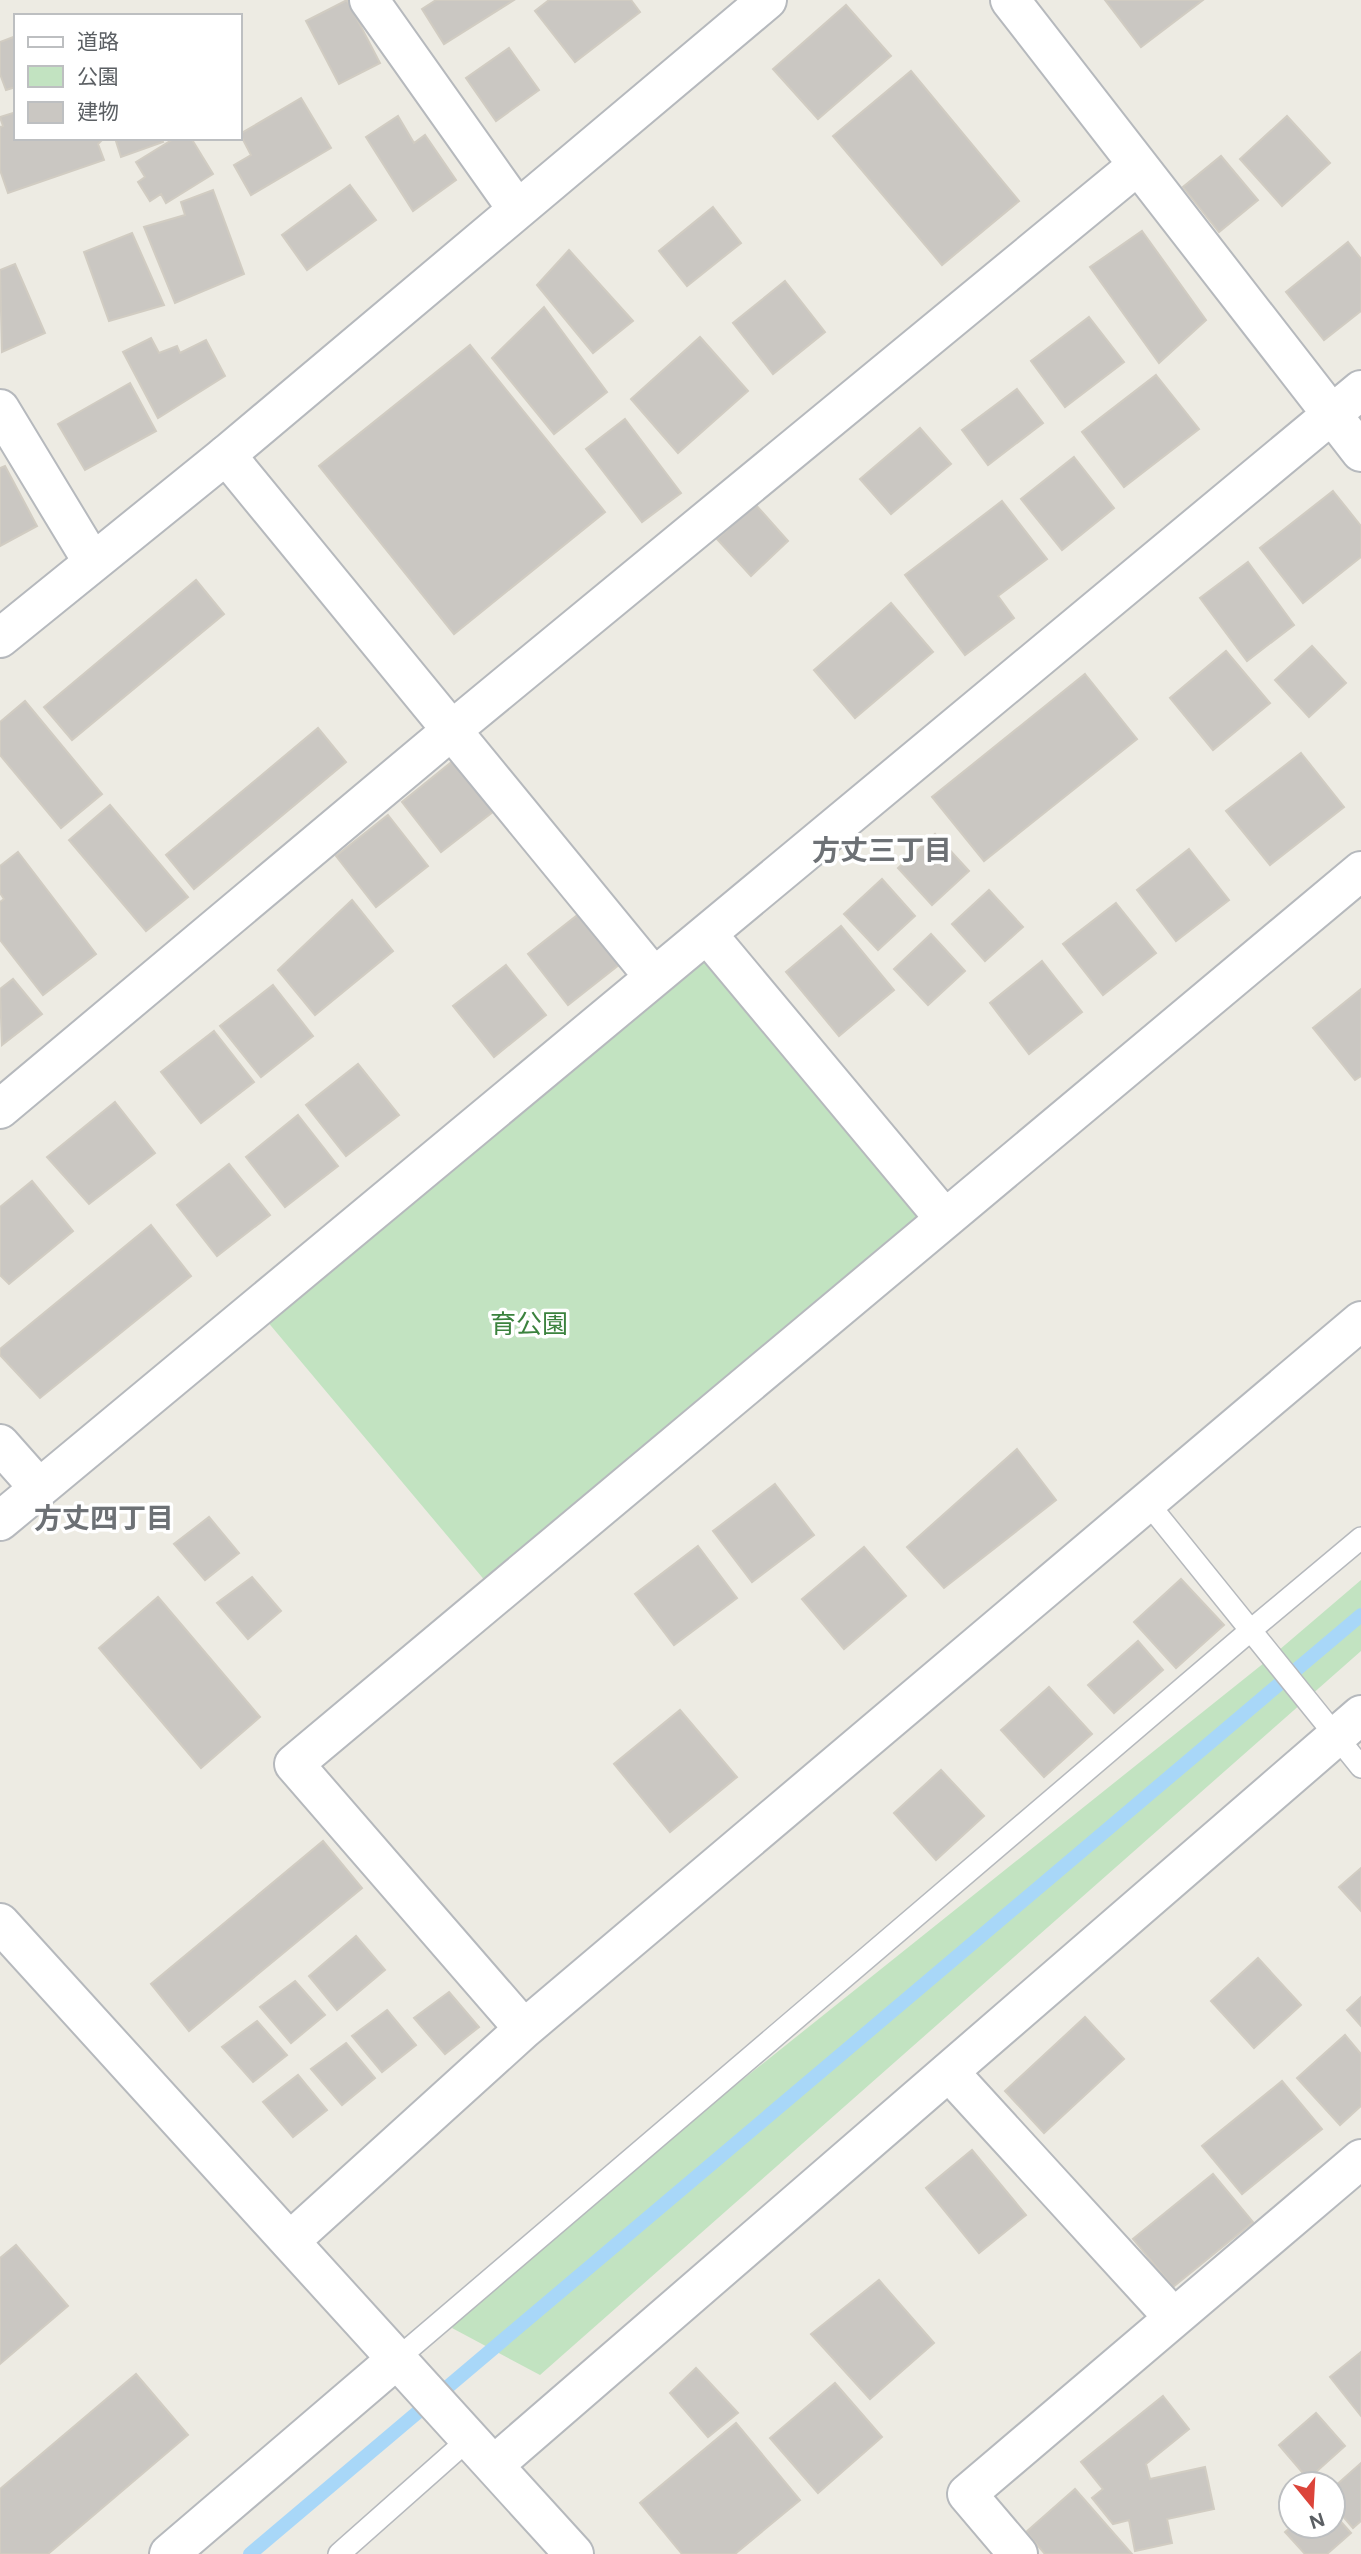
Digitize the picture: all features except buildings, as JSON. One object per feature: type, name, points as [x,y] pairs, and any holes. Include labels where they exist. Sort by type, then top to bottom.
[{"type":"street","points":[[369,0],[517,209]]},
{"type":"street","points":[[0,638],[226,455],[767,0]]},
{"type":"street","points":[[1010,0],[1361,452]]},
{"type":"street","points":[[0,1109],[452,730],[1138,165]]},
{"type":"street","points":[[0,1521],[1361,390]]},
{"type":"street","points":[[0,409],[92,561]]},
{"type":"street","points":[[226,455],[654,977]]},
{"type":"street","points":[[524,2029],[294,1764],[1361,871]]},
{"type":"street","points":[[707,934],[945,1219]]},
{"type":"street","points":[[290,2241],[524,2029],[1361,1321]]},
{"type":"street","points":[[0,1444],[39,1488]]},
{"type":"street","points":[[474,2442],[949,2072],[1348,1726]]},
{"type":"street","points":[[0,1923],[574,2554]]},
{"type":"street","points":[[949,2072],[1174,2318]]},
{"type":"street","points":[[1018,2554],[967,2494],[1361,2158]]},
{"type":"street","points":[[169,2554],[405,2367]]},
{"type":"lane","points":[[1147,1502],[1307,1701],[1348,1726],[1361,1767]]},
{"type":"lane","points":[[405,2367],[1251,1630],[1361,1538]]},
{"type":"lane","points":[[339,2554],[474,2442]]},
{"type":"green space","name":"育公園","points":[[707,934],[932,1230],[497,1595],[256,1308]]},
{"type":"green space","points":[[1361,1580],[1361,1651],[540,2375],[452,2328],[467,2300],[1264,1663]]},
{"type":"waterway","points":[[250,2554],[1361,1615]]},
{"type":"district","name":"方丈三丁目","points":[[882,850]]},
{"type":"district","name":"方丈四丁目","points":[[104,1518]]}]
